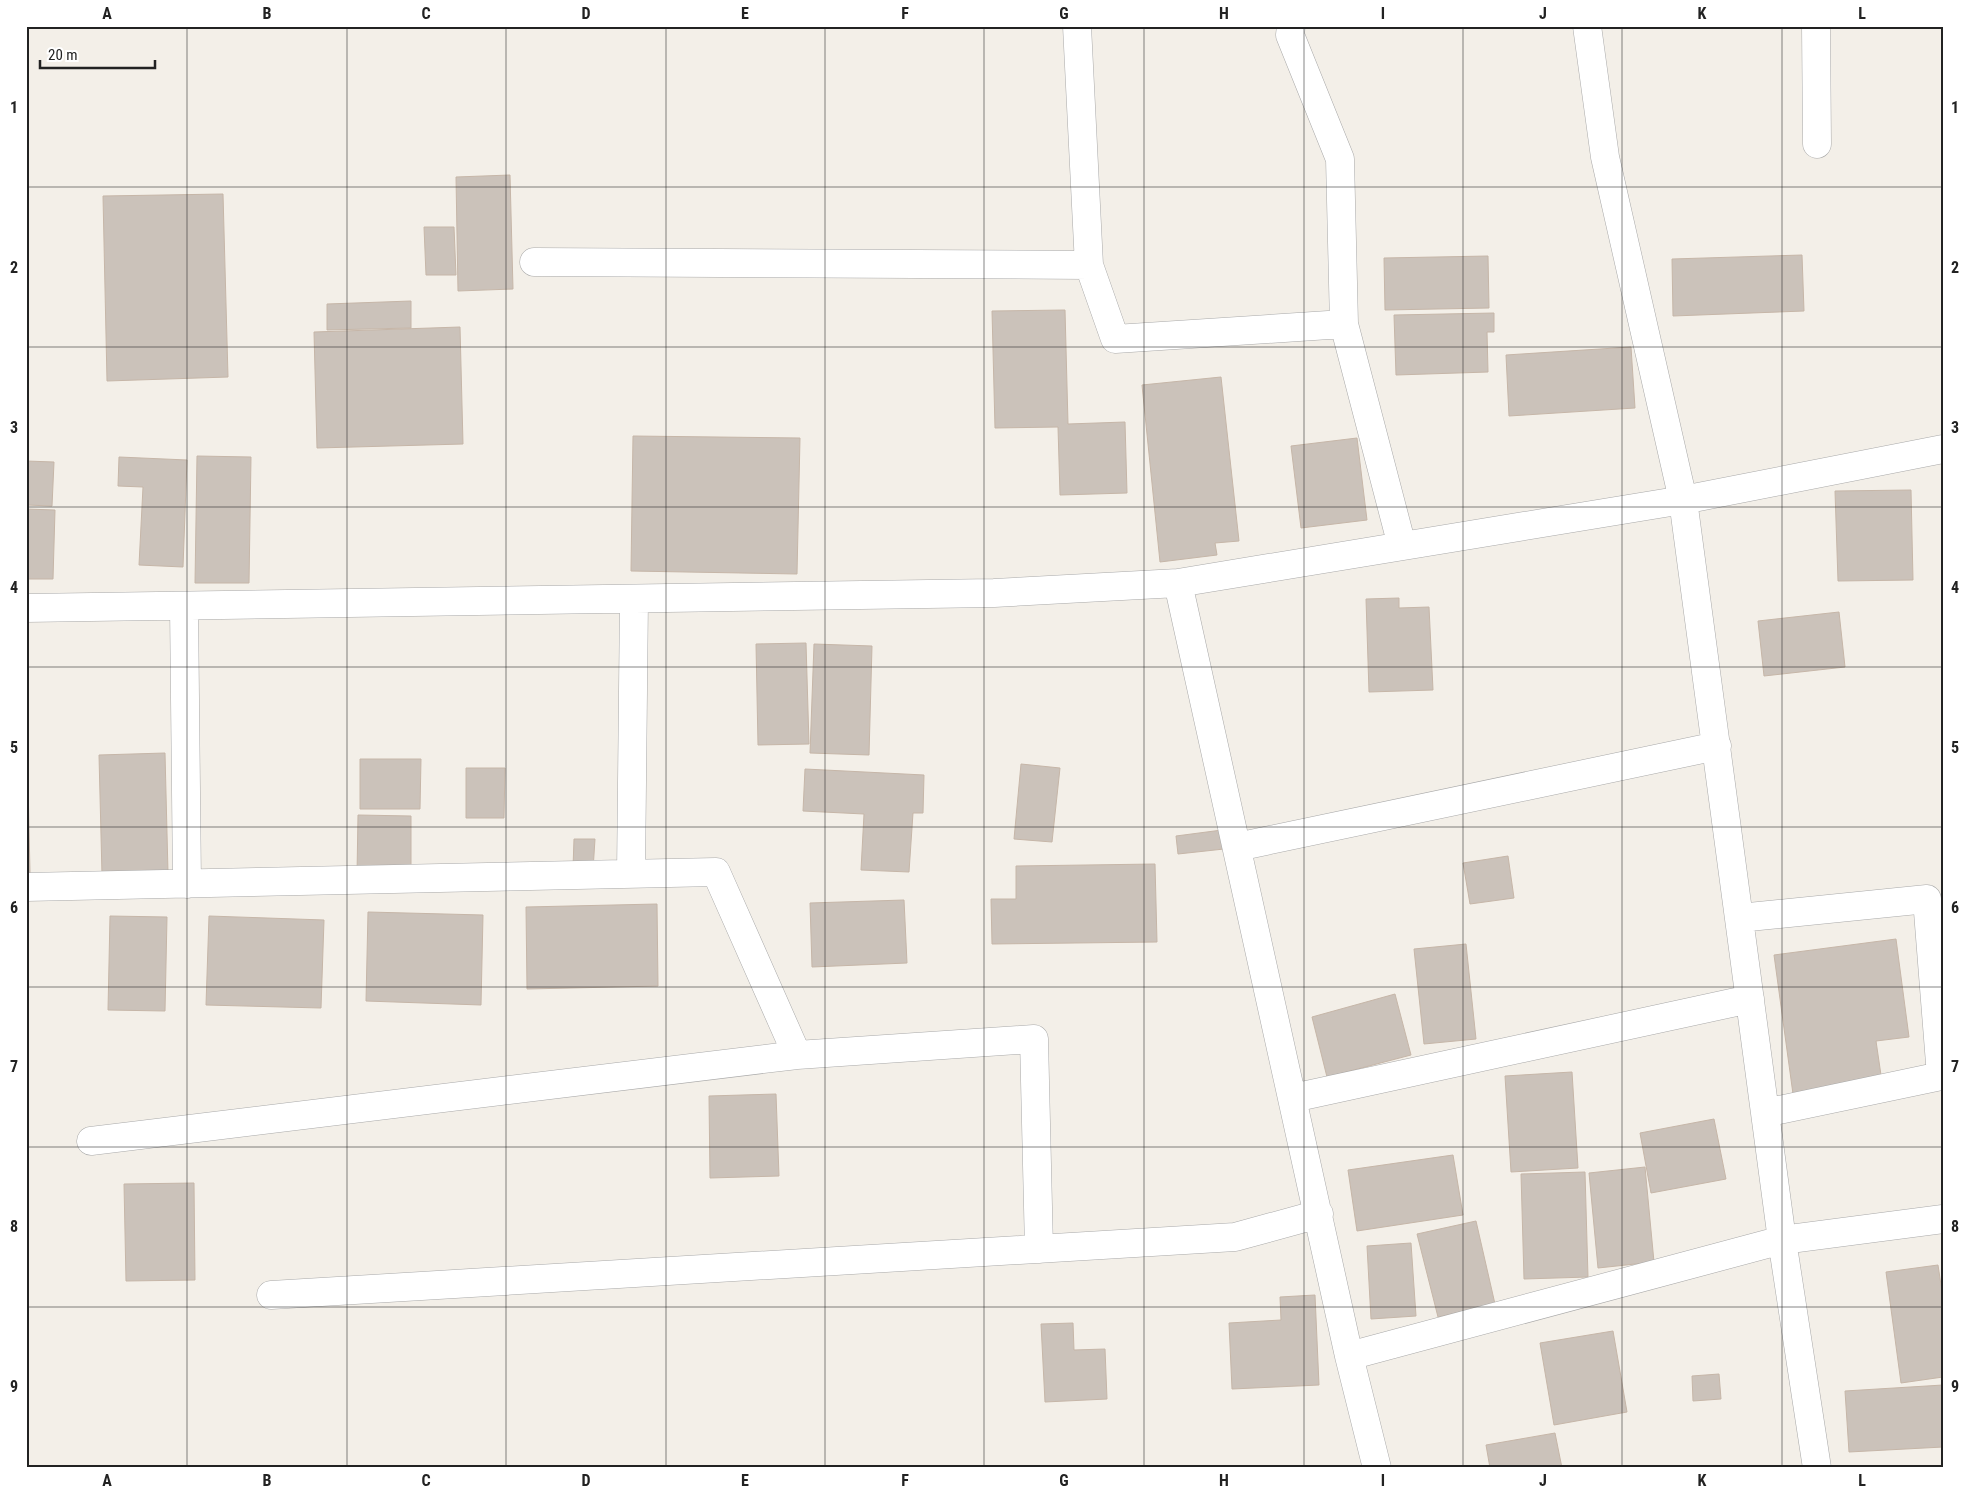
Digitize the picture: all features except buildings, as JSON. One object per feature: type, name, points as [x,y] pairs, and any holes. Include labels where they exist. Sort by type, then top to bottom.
[{"type":"street","points":[[1078,26],[1089,265],[1115,339],[1344,324]]},
{"type":"street","points":[[1290,26],[1290,35],[1340,159],[1344,324],[1402,546]]},
{"type":"street","points":[[1587,26],[1605,157],[1683,500],[1782,1240],[1817,1468]]},
{"type":"street","points":[[1816,26],[1817,144]]},
{"type":"street","points":[[534,262],[1089,265]]},
{"type":"street","points":[[26,608],[994,593],[1178,583],[1683,500],[1943,449]]},
{"type":"street","points":[[1178,583],[1349,1356],[1376,1468]]},
{"type":"street","points":[[631,874],[634,599]]},
{"type":"street","points":[[184,606],[187,884]]},
{"type":"street","points":[[1237,847],[1717,746]]},
{"type":"street","points":[[26,887],[716,872],[797,1055]]},
{"type":"street","points":[[1739,918],[1927,899],[1941,1076],[1765,1113]]},
{"type":"street","points":[[1293,1098],[1750,1000]]},
{"type":"street","points":[[91,1141],[797,1055],[1034,1039],[1039,1249]]},
{"type":"street","points":[[271,1295],[1235,1237],[1319,1214]]},
{"type":"street","points":[[1349,1356],[1782,1240],[1943,1219]]}]
